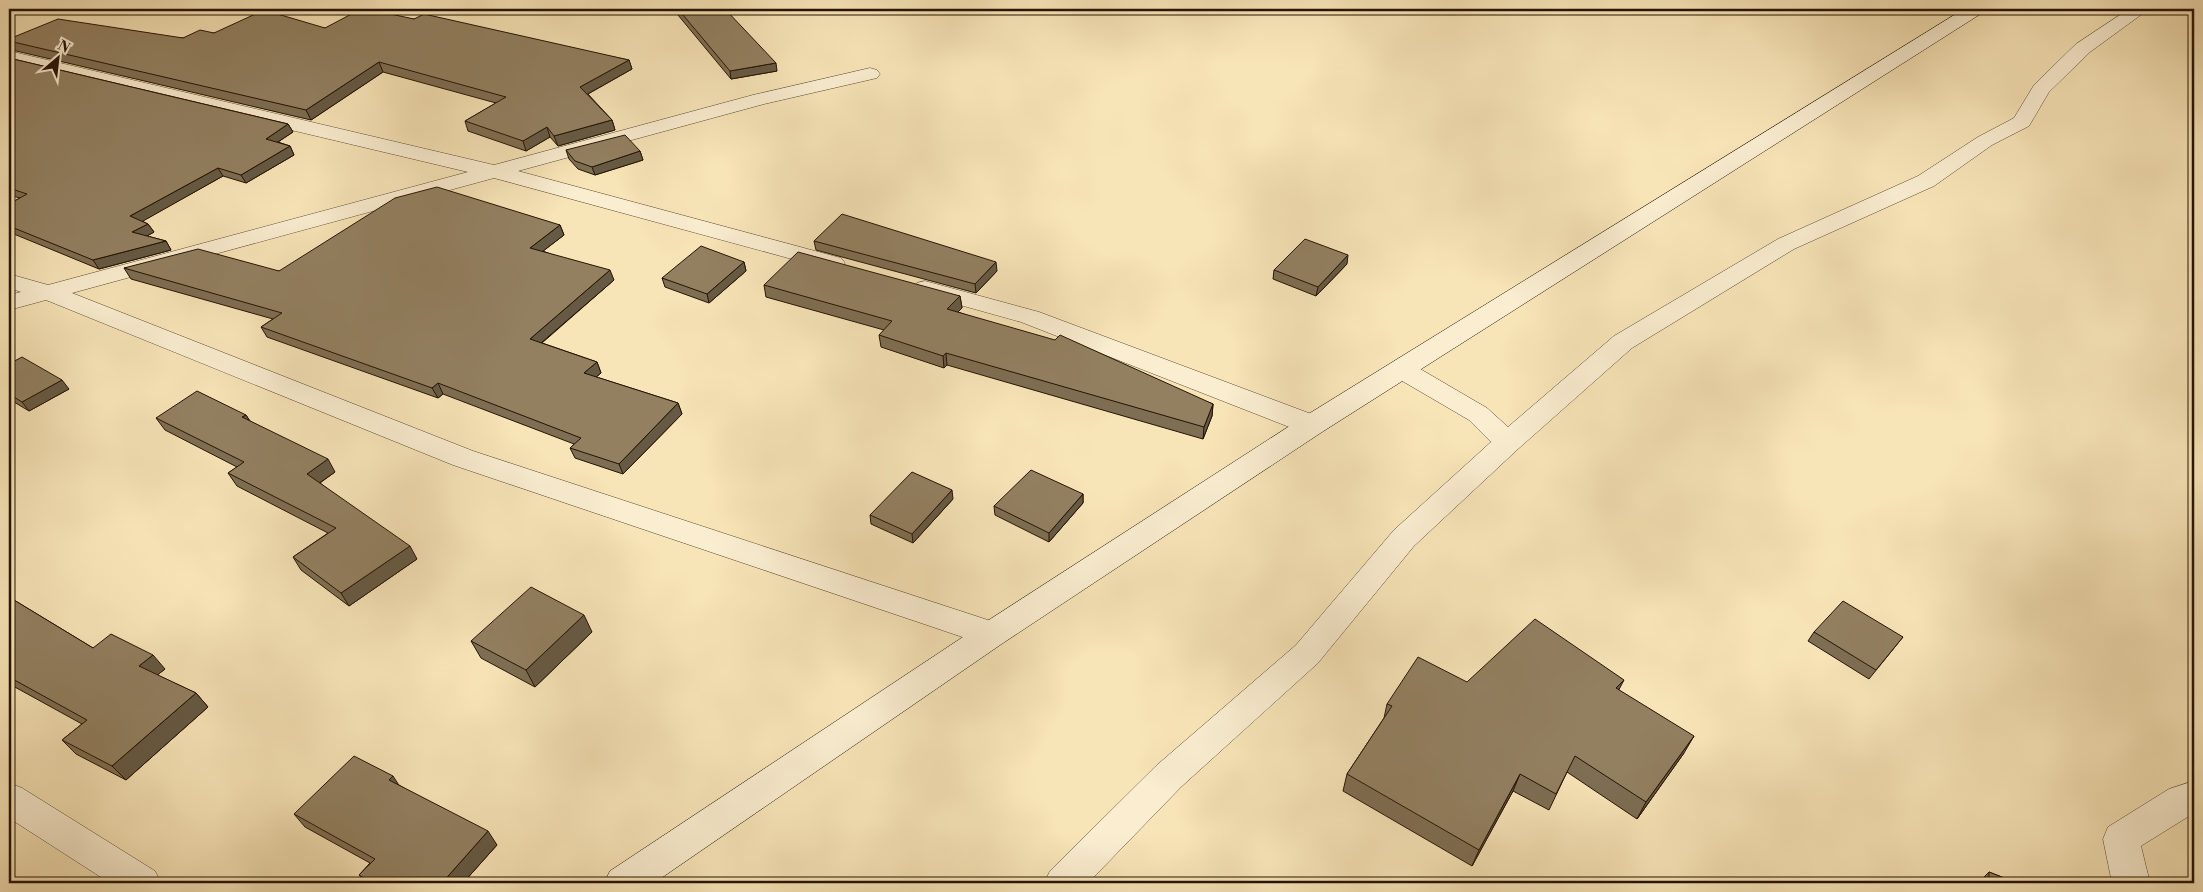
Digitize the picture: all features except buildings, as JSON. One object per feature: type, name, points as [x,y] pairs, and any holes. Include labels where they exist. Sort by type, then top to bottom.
[{"type":"street","points":[[622,883],[992,634],[1312,425],[1976,9]]},
{"type":"street","points":[[1064,883],[1169,776],[1307,654],[1404,538],[1508,442],[1623,342],[1786,244],[1926,181],[1985,140],[2022,122],[2041,89],[2083,48],[2140,9]]},
{"type":"street","points":[[9,57],[493,171],[858,270]]},
{"type":"street","points":[[9,303],[760,99],[870,74]]},
{"type":"street","points":[[9,281],[47,292],[463,458],[992,634]]},
{"type":"street","points":[[906,283],[1030,317],[1312,425]]},
{"type":"street","points":[[1401,369],[1478,414],[1508,442]]},
{"type":"street","points":[[2130,883],[2121,839],[2182,800],[2194,797]]},
{"type":"street","points":[[9,799],[142,883]]}]
